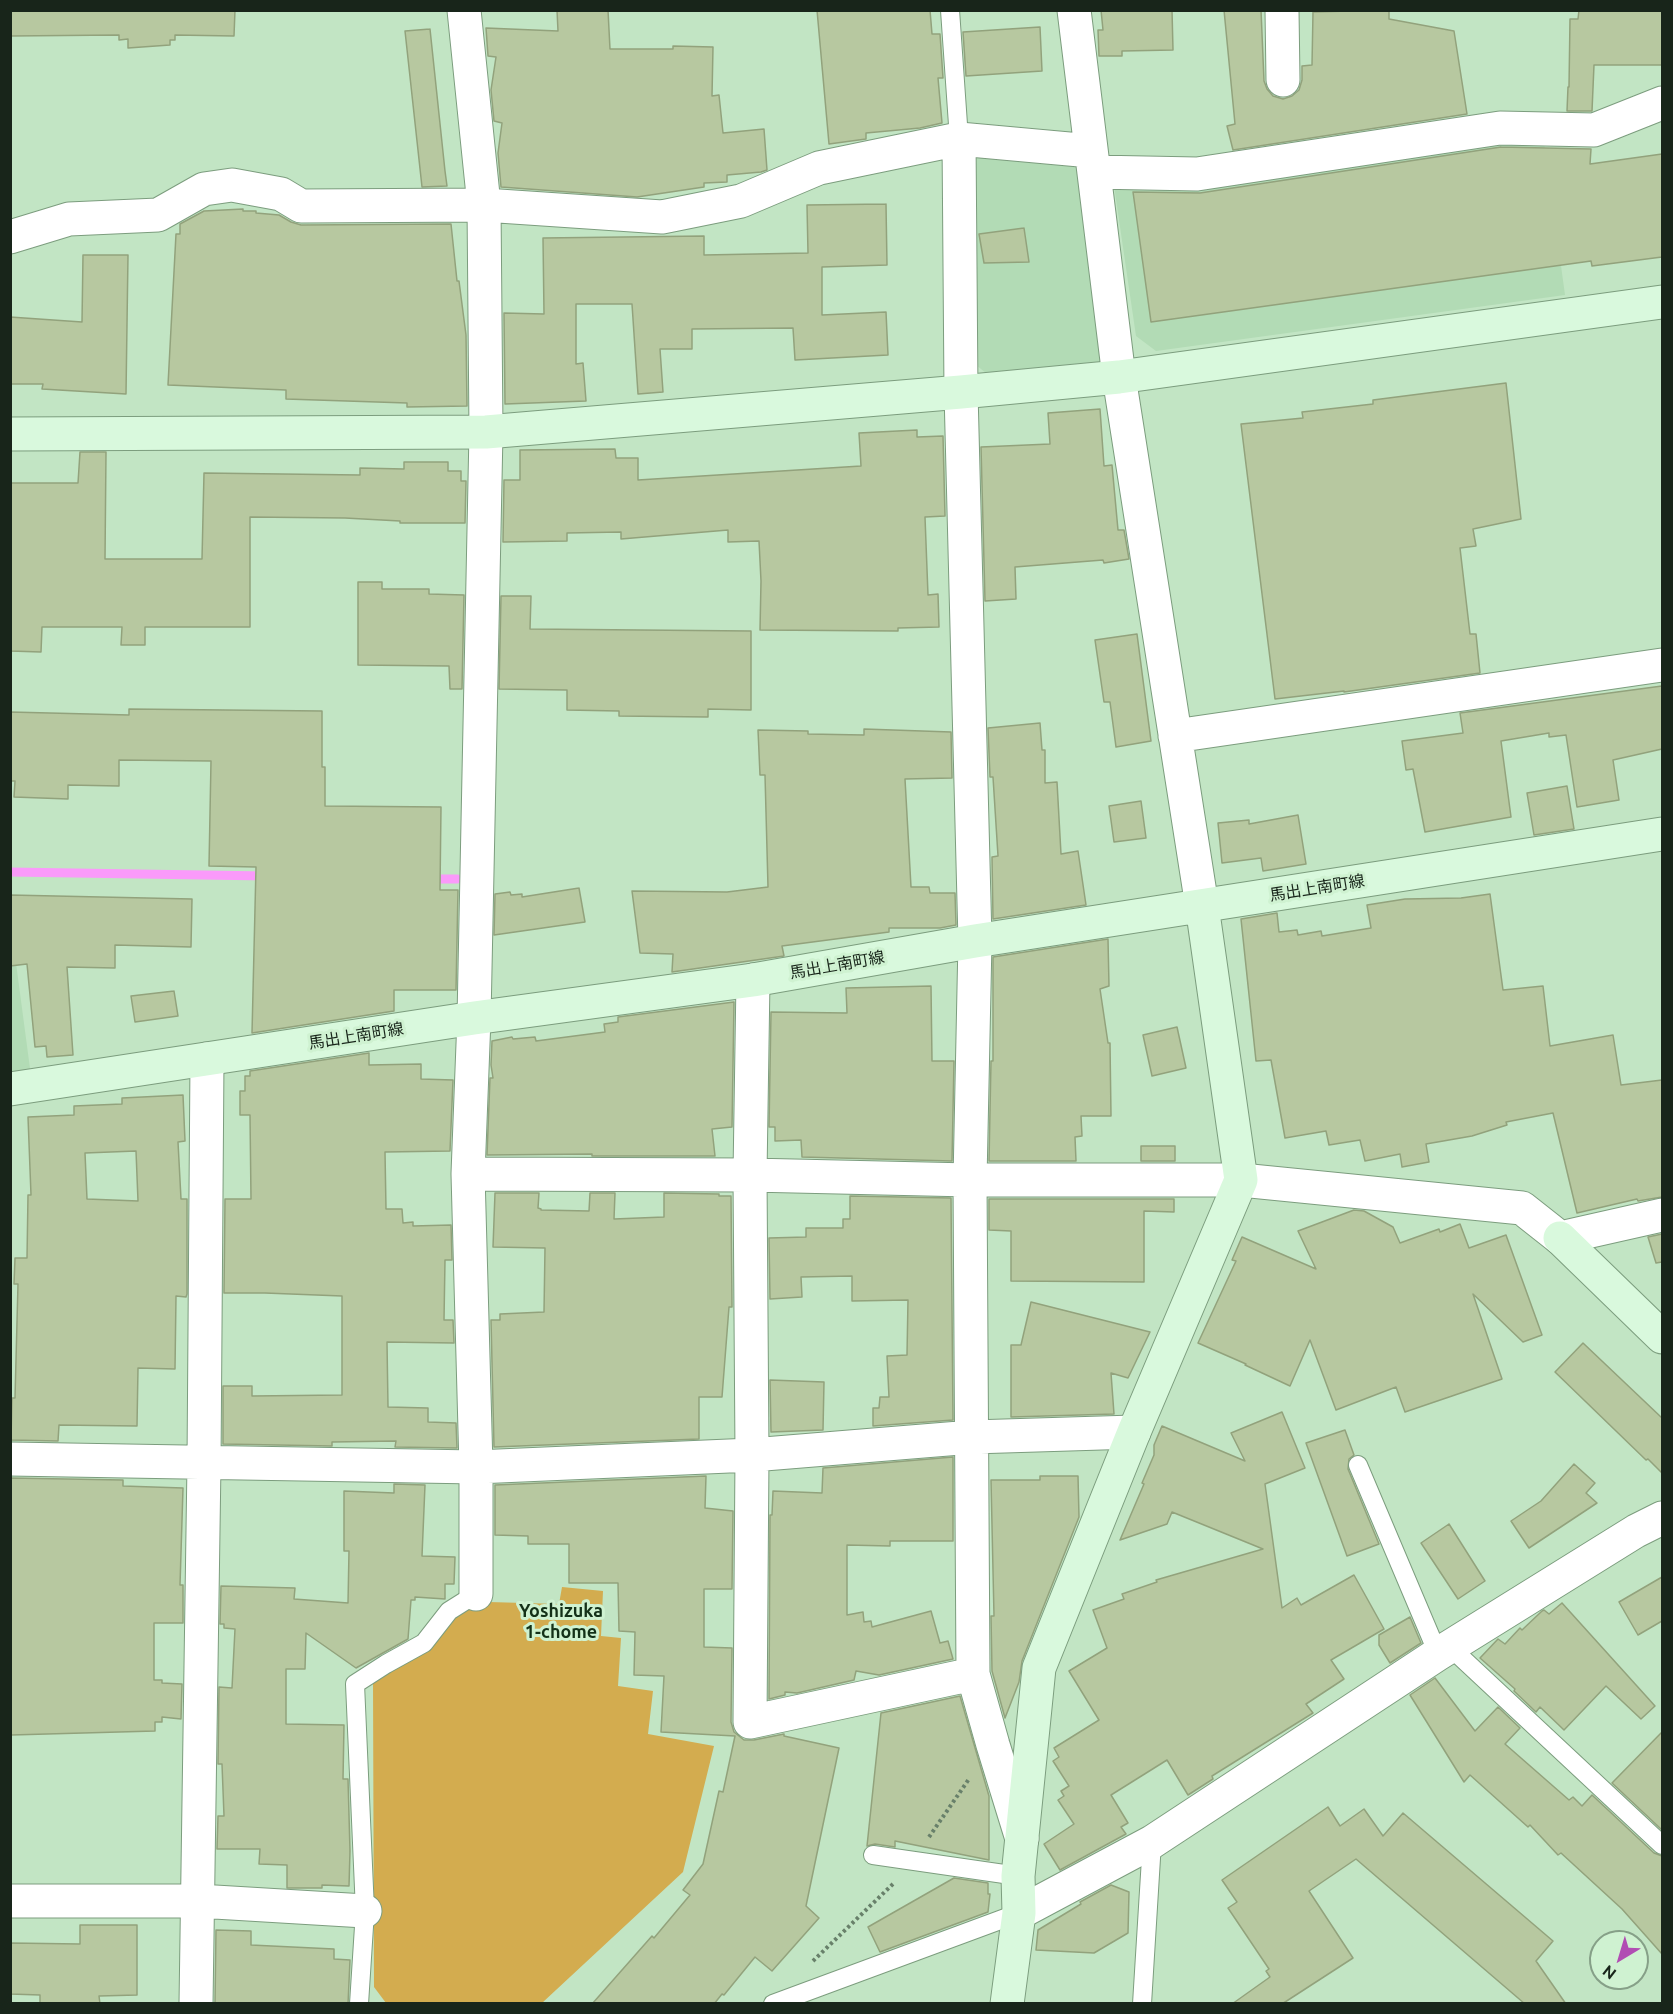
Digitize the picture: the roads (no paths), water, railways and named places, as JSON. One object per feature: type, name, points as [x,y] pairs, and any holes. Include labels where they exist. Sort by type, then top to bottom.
[{"type":"street","points":[[464,10],[484,205],[486,432],[474,1018],[468,1174],[476,1467],[476,1594]]},
{"type":"street","points":[[1007,2004],[1019,1913],[1018,1876],[1039,1668],[1134,1432],[1241,1180],[1202,906],[1119,377],[1074,10]]},
{"type":"street","points":[[1282,10],[1283,80]]},
{"type":"street","points":[[10,237],[69,219],[158,214],[204,189],[232,185],[281,194],[301,206],[484,205],[662,217],[741,201],[819,168],[959,139],[1093,162],[1197,174],[1500,128],[1594,130],[1662,103]]},
{"type":"street","points":[[959,139],[961,392],[975,941],[970,1180],[973,1674],[1022,1839]]},
{"type":"street","points":[[10,434],[486,432],[1119,377],[1662,302]]},
{"type":"street","points":[[1175,736],[1662,665]]},
{"type":"street","name":"馬出上南町線","points":[[10,1089],[474,1018],[753,980],[975,941],[1662,834]]},
{"type":"street","points":[[753,980],[750,1175],[752,1455],[750,1722],[973,1674]]},
{"type":"street","points":[[196,2004],[207,1059]]},
{"type":"street","points":[[468,1174],[750,1175],[970,1180],[1241,1180],[1522,1208],[1560,1238],[1662,1337]]},
{"type":"street","points":[[1560,1238],[1662,1215]]},
{"type":"street","points":[[10,1459],[476,1467],[752,1455],[972,1437],[1134,1432]]},
{"type":"street","points":[[1019,1913],[1152,1842],[1444,1650],[1636,1531],[1662,1518]]},
{"type":"street","points":[[10,1901],[198,1901],[365,1911]]},
{"type":"lane","points":[[950,10],[959,139]]},
{"type":"lane","points":[[1358,1465],[1444,1650],[1662,1845]]},
{"type":"lane","points":[[359,2004],[365,1911],[355,1684],[424,1643],[449,1611],[476,1594]]},
{"type":"lane","points":[[1142,2004],[1152,1842]]},
{"type":"lane","points":[[873,1856],[1018,1876]]},
{"type":"lane","points":[[773,2004],[1019,1913]]},
{"type":"waterway","points":[[10,872],[268,876]]},
{"type":"waterway","points":[[429,879],[457,879]]},
{"type":"district","name":"Yoshizuka 1-chome","points":[[561,1621]]}]
